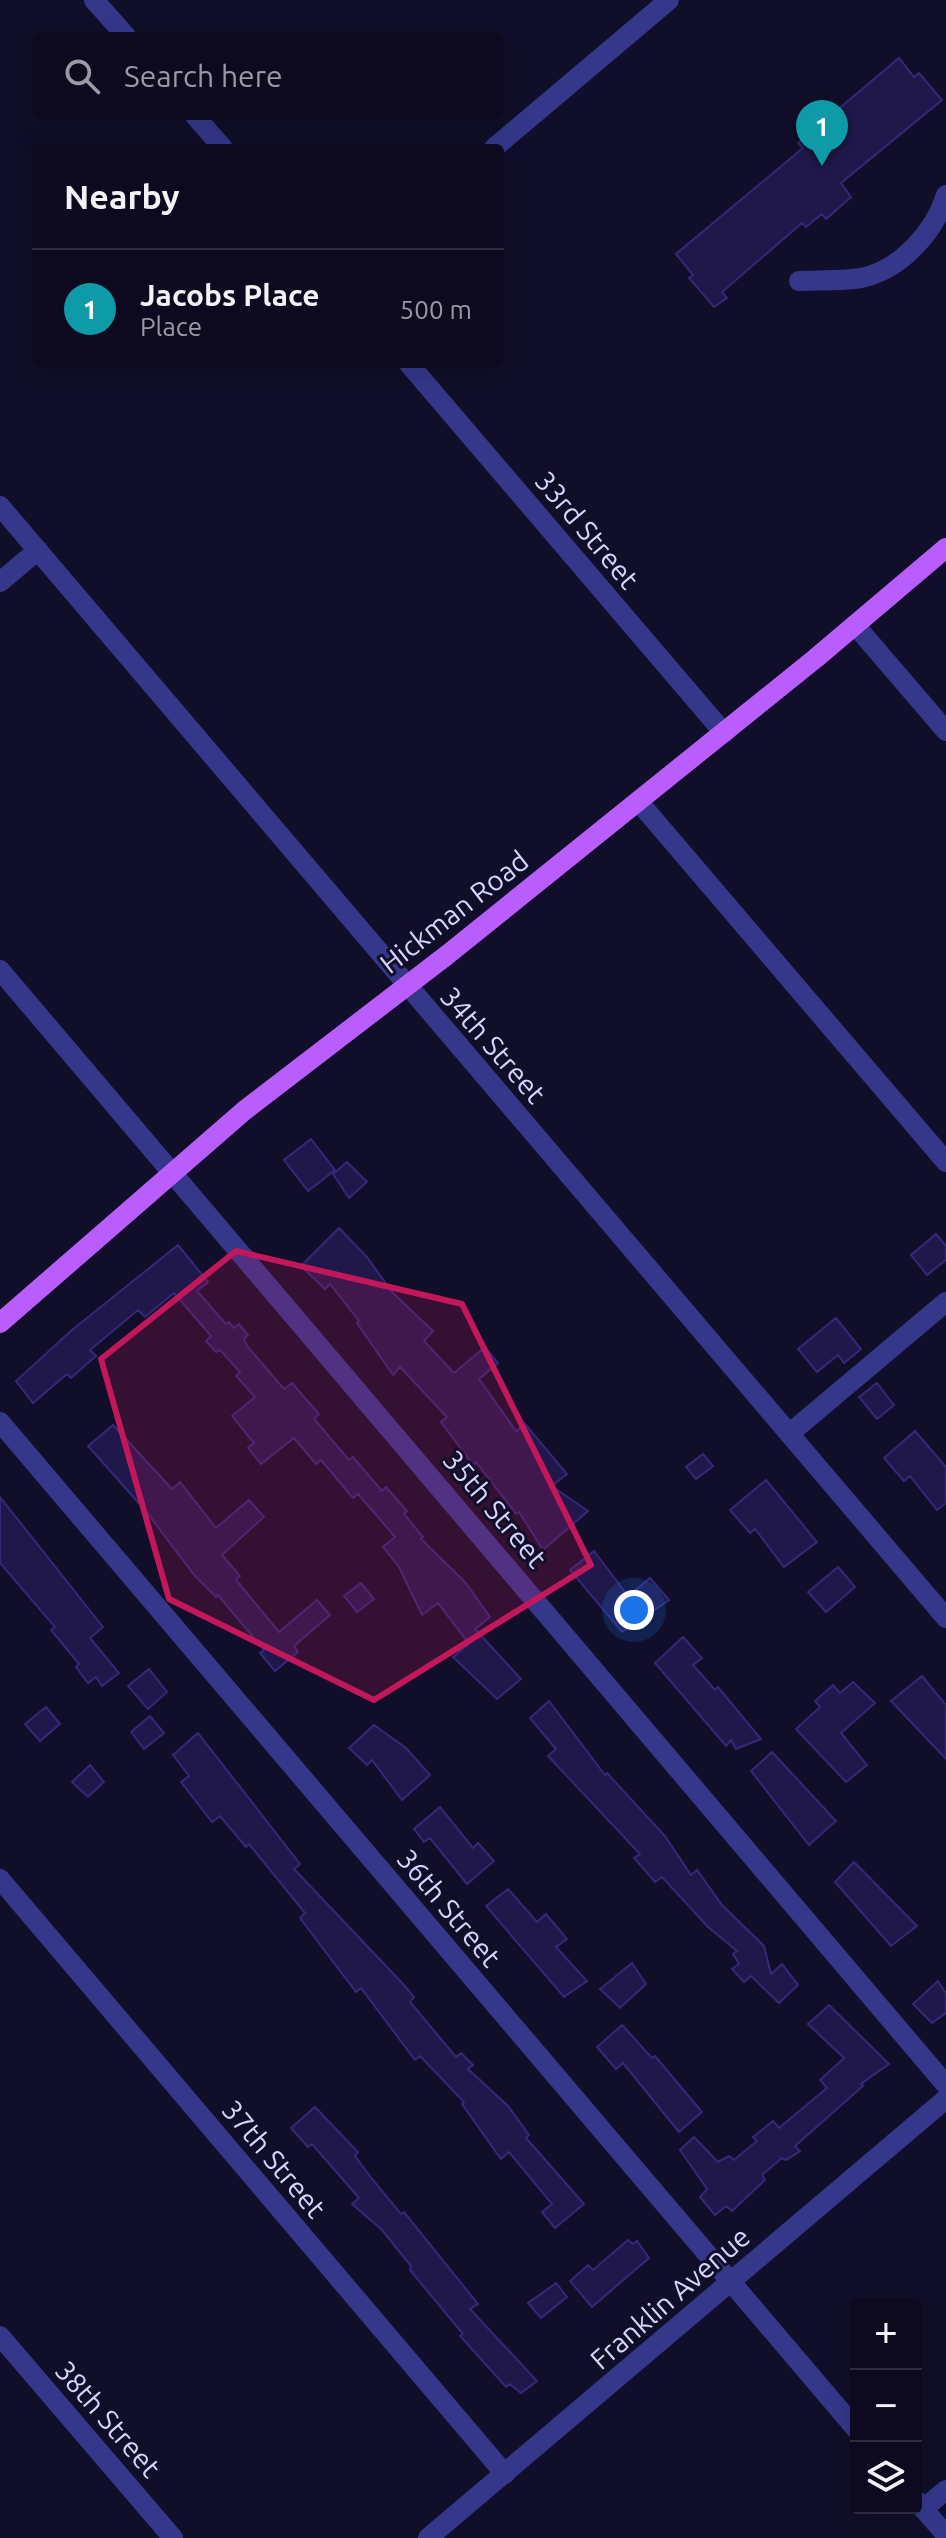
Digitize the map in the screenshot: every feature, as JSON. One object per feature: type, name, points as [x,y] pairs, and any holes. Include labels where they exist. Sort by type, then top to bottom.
[{"type":"main road","name":"Hickman Road","points":[[0,1323],[245,1110],[407,986],[724,733],[946,548]]},
{"type":"street","points":[[94,0],[122,32]]},
{"type":"street","points":[[499,144],[669,0]]},
{"type":"street","points":[[198,120],[220,144]]},
{"type":"street","points":[[799,281],[864,278],[900,259],[924,239],[940,216],[946,195]]},
{"type":"street","name":"33rd Street","points":[[412,368],[724,733]]},
{"type":"street","name":"34th Street","points":[[0,506],[946,1618]]},
{"type":"street","points":[[0,582],[38,550]]},
{"type":"street","points":[[855,625],[946,731]]},
{"type":"street","points":[[638,801],[946,1162]]},
{"type":"street","name":"35th Street","points":[[0,970],[946,2085]]},
{"type":"street","points":[[789,1434],[946,1302]]},
{"type":"street","name":"36th Street","points":[[0,1422],[850,2422]]},
{"type":"street","name":"37th Street","points":[[0,1879],[505,2474]]},
{"type":"street","name":"Franklin Avenue","points":[[428,2538],[946,2099]]},
{"type":"street","name":"38th Street","points":[[0,2336],[173,2538]]},
{"type":"street","points":[[922,2503],[946,2490]]},
{"type":"street","points":[[922,2506],[946,2535]]},
{"type":"highlighted area","points":[[236,1251],[462,1304],[591,1565],[374,1700],[169,1599],[101,1359]]},
{"type":"building","points":[[899,58],[914,77],[919,73],[942,100],[841,183],[851,197],[826,219],[822,214],[806,227],[802,223],[722,292],[727,298],[714,307],[689,278],[693,275],[676,254],[803,148],[798,143]]},
{"type":"building","points":[[311,1139],[335,1170],[308,1191],[284,1160]]},
{"type":"building","points":[[347,1162],[367,1182],[349,1198],[333,1174]]},
{"type":"building","points":[[339,1228],[366,1256],[393,1293],[433,1331],[424,1341],[454,1373],[485,1347],[498,1363],[479,1379],[516,1431],[525,1424],[567,1474],[552,1486],[588,1511],[543,1550],[519,1512],[516,1514],[476,1462],[473,1465],[441,1422],[447,1417],[400,1367],[393,1375],[357,1323],[359,1321],[330,1284],[325,1289],[301,1266]]},
{"type":"building","points":[[936,1234],[946,1246],[946,1260],[927,1275],[911,1255]]},
{"type":"building","points":[[178,1245],[208,1282],[197,1291],[226,1324],[229,1322],[234,1328],[239,1324],[248,1335],[244,1339],[247,1346],[284,1389],[292,1383],[319,1414],[314,1419],[349,1460],[353,1457],[382,1491],[386,1487],[407,1511],[404,1514],[423,1537],[421,1539],[465,1582],[490,1617],[475,1629],[521,1679],[497,1699],[453,1657],[469,1644],[438,1603],[422,1615],[399,1567],[383,1547],[395,1537],[358,1494],[353,1498],[321,1460],[316,1464],[294,1438],[261,1464],[248,1448],[254,1443],[232,1416],[255,1397],[236,1376],[240,1372],[220,1350],[216,1352],[206,1341],[211,1336],[174,1293],[145,1317],[138,1310],[90,1350],[96,1356],[71,1378],[67,1374],[33,1403],[16,1381],[72,1330]]},
{"type":"building","points":[[836,1318],[861,1349],[844,1363],[838,1355],[817,1372],[798,1349]]},
{"type":"building","points":[[877,1383],[894,1405],[877,1419],[859,1397]]},
{"type":"building","points":[[113,1425],[172,1489],[180,1482],[216,1528],[249,1500],[264,1517],[222,1555],[240,1576],[236,1580],[279,1632],[317,1600],[330,1615],[294,1646],[298,1652],[275,1671],[260,1653],[264,1650],[218,1595],[216,1597],[195,1576],[145,1510],[88,1446]]},
{"type":"building","points":[[915,1431],[946,1467],[946,1503],[937,1510],[910,1476],[904,1481],[884,1458]]},
{"type":"building","points":[[703,1454],[713,1466],[696,1479],[686,1467]]},
{"type":"building","points":[[766,1480],[817,1542],[784,1567],[755,1529],[750,1533],[730,1510]]},
{"type":"building","points":[[0,1497],[103,1627],[90,1638],[119,1673],[102,1686],[96,1677],[88,1683],[76,1667],[79,1664],[51,1630],[55,1627],[0,1563]]},
{"type":"building","points":[[594,1551],[628,1596],[650,1578],[669,1600],[622,1632],[570,1570]]},
{"type":"building","points":[[838,1567],[855,1587],[826,1612],[808,1592]]},
{"type":"building","points":[[361,1583],[374,1599],[357,1612],[344,1596]]},
{"type":"building","points":[[683,1637],[702,1658],[693,1665],[715,1690],[718,1687],[761,1739],[736,1749],[731,1740],[726,1746],[655,1663]]},
{"type":"building","points":[[149,1669],[167,1692],[148,1709],[128,1686]]},
{"type":"building","points":[[922,1676],[946,1705],[946,1759],[891,1701]]},
{"type":"building","points":[[853,1682],[875,1703],[841,1733],[867,1765],[846,1782],[796,1729],[820,1707],[815,1701],[833,1685],[840,1693]]},
{"type":"building","points":[[549,1701],[605,1775],[607,1773],[665,1836],[691,1875],[697,1870],[722,1905],[764,1946],[771,1974],[782,1964],[798,1985],[779,2003],[751,1976],[744,1982],[732,1969],[739,1964],[733,1954],[737,1951],[708,1927],[662,1877],[655,1882],[634,1858],[640,1854],[548,1756],[556,1749],[530,1718]]},
{"type":"building","points":[[46,1707],[60,1724],[40,1741],[25,1724]]},
{"type":"building","points":[[150,1716],[164,1733],[144,1749],[131,1732]]},
{"type":"building","points":[[374,1725],[406,1748],[430,1775],[402,1800],[372,1760],[367,1765],[349,1748]]},
{"type":"building","points":[[198,1733],[300,1864],[294,1869],[404,1985],[414,1997],[410,2002],[456,2057],[461,2053],[473,2065],[468,2069],[508,2106],[529,2135],[526,2138],[584,2204],[555,2228],[542,2212],[552,2204],[509,2152],[501,2159],[462,2104],[464,2102],[420,2056],[415,2060],[361,1988],[356,1992],[300,1918],[305,1913],[249,1844],[246,1847],[220,1816],[212,1822],[181,1782],[189,1776],[173,1755]]},
{"type":"building","points":[[772,1752],[836,1821],[809,1845],[751,1771]]},
{"type":"building","points":[[90,1765],[104,1782],[88,1797],[72,1782]]},
{"type":"building","points":[[440,1807],[473,1848],[478,1843],[494,1861],[467,1884],[430,1838],[424,1842],[414,1829]]},
{"type":"building","points":[[854,1862],[917,1926],[891,1946],[835,1882]]},
{"type":"building","points":[[508,1889],[537,1922],[546,1914],[567,1939],[556,1947],[587,1981],[564,1997],[486,1906]]},
{"type":"building","points":[[632,1963],[646,1984],[620,2008],[600,1989]]},
{"type":"building","points":[[938,1981],[946,1994],[946,2013],[932,2023],[913,2004]]},
{"type":"building","points":[[829,2005],[889,2064],[861,2084],[863,2086],[795,2146],[800,2151],[786,2160],[782,2158],[762,2175],[765,2180],[732,2211],[726,2206],[715,2215],[700,2197],[707,2189],[680,2150],[694,2137],[718,2162],[729,2156],[734,2160],[757,2141],[753,2137],[773,2121],[779,2128],[827,2088],[820,2080],[844,2058],[808,2024]]},
{"type":"building","points":[[622,2025],[652,2058],[655,2056],[702,2112],[679,2132],[623,2063],[616,2069],[597,2047]]},
{"type":"building","points":[[315,2107],[358,2152],[355,2156],[372,2179],[401,2214],[404,2212],[478,2304],[470,2309],[537,2381],[521,2393],[510,2384],[506,2387],[460,2336],[463,2334],[410,2270],[411,2266],[382,2230],[352,2204],[359,2198],[312,2144],[308,2147],[291,2128]]},
{"type":"building","points":[[628,2240],[633,2244],[637,2241],[649,2258],[592,2307],[570,2281],[588,2265],[593,2270]]},
{"type":"building","points":[[556,2283],[567,2297],[541,2318],[528,2303]]},
{"type":"place","name":"Jacobs Place","points":[[822,166]]}]
